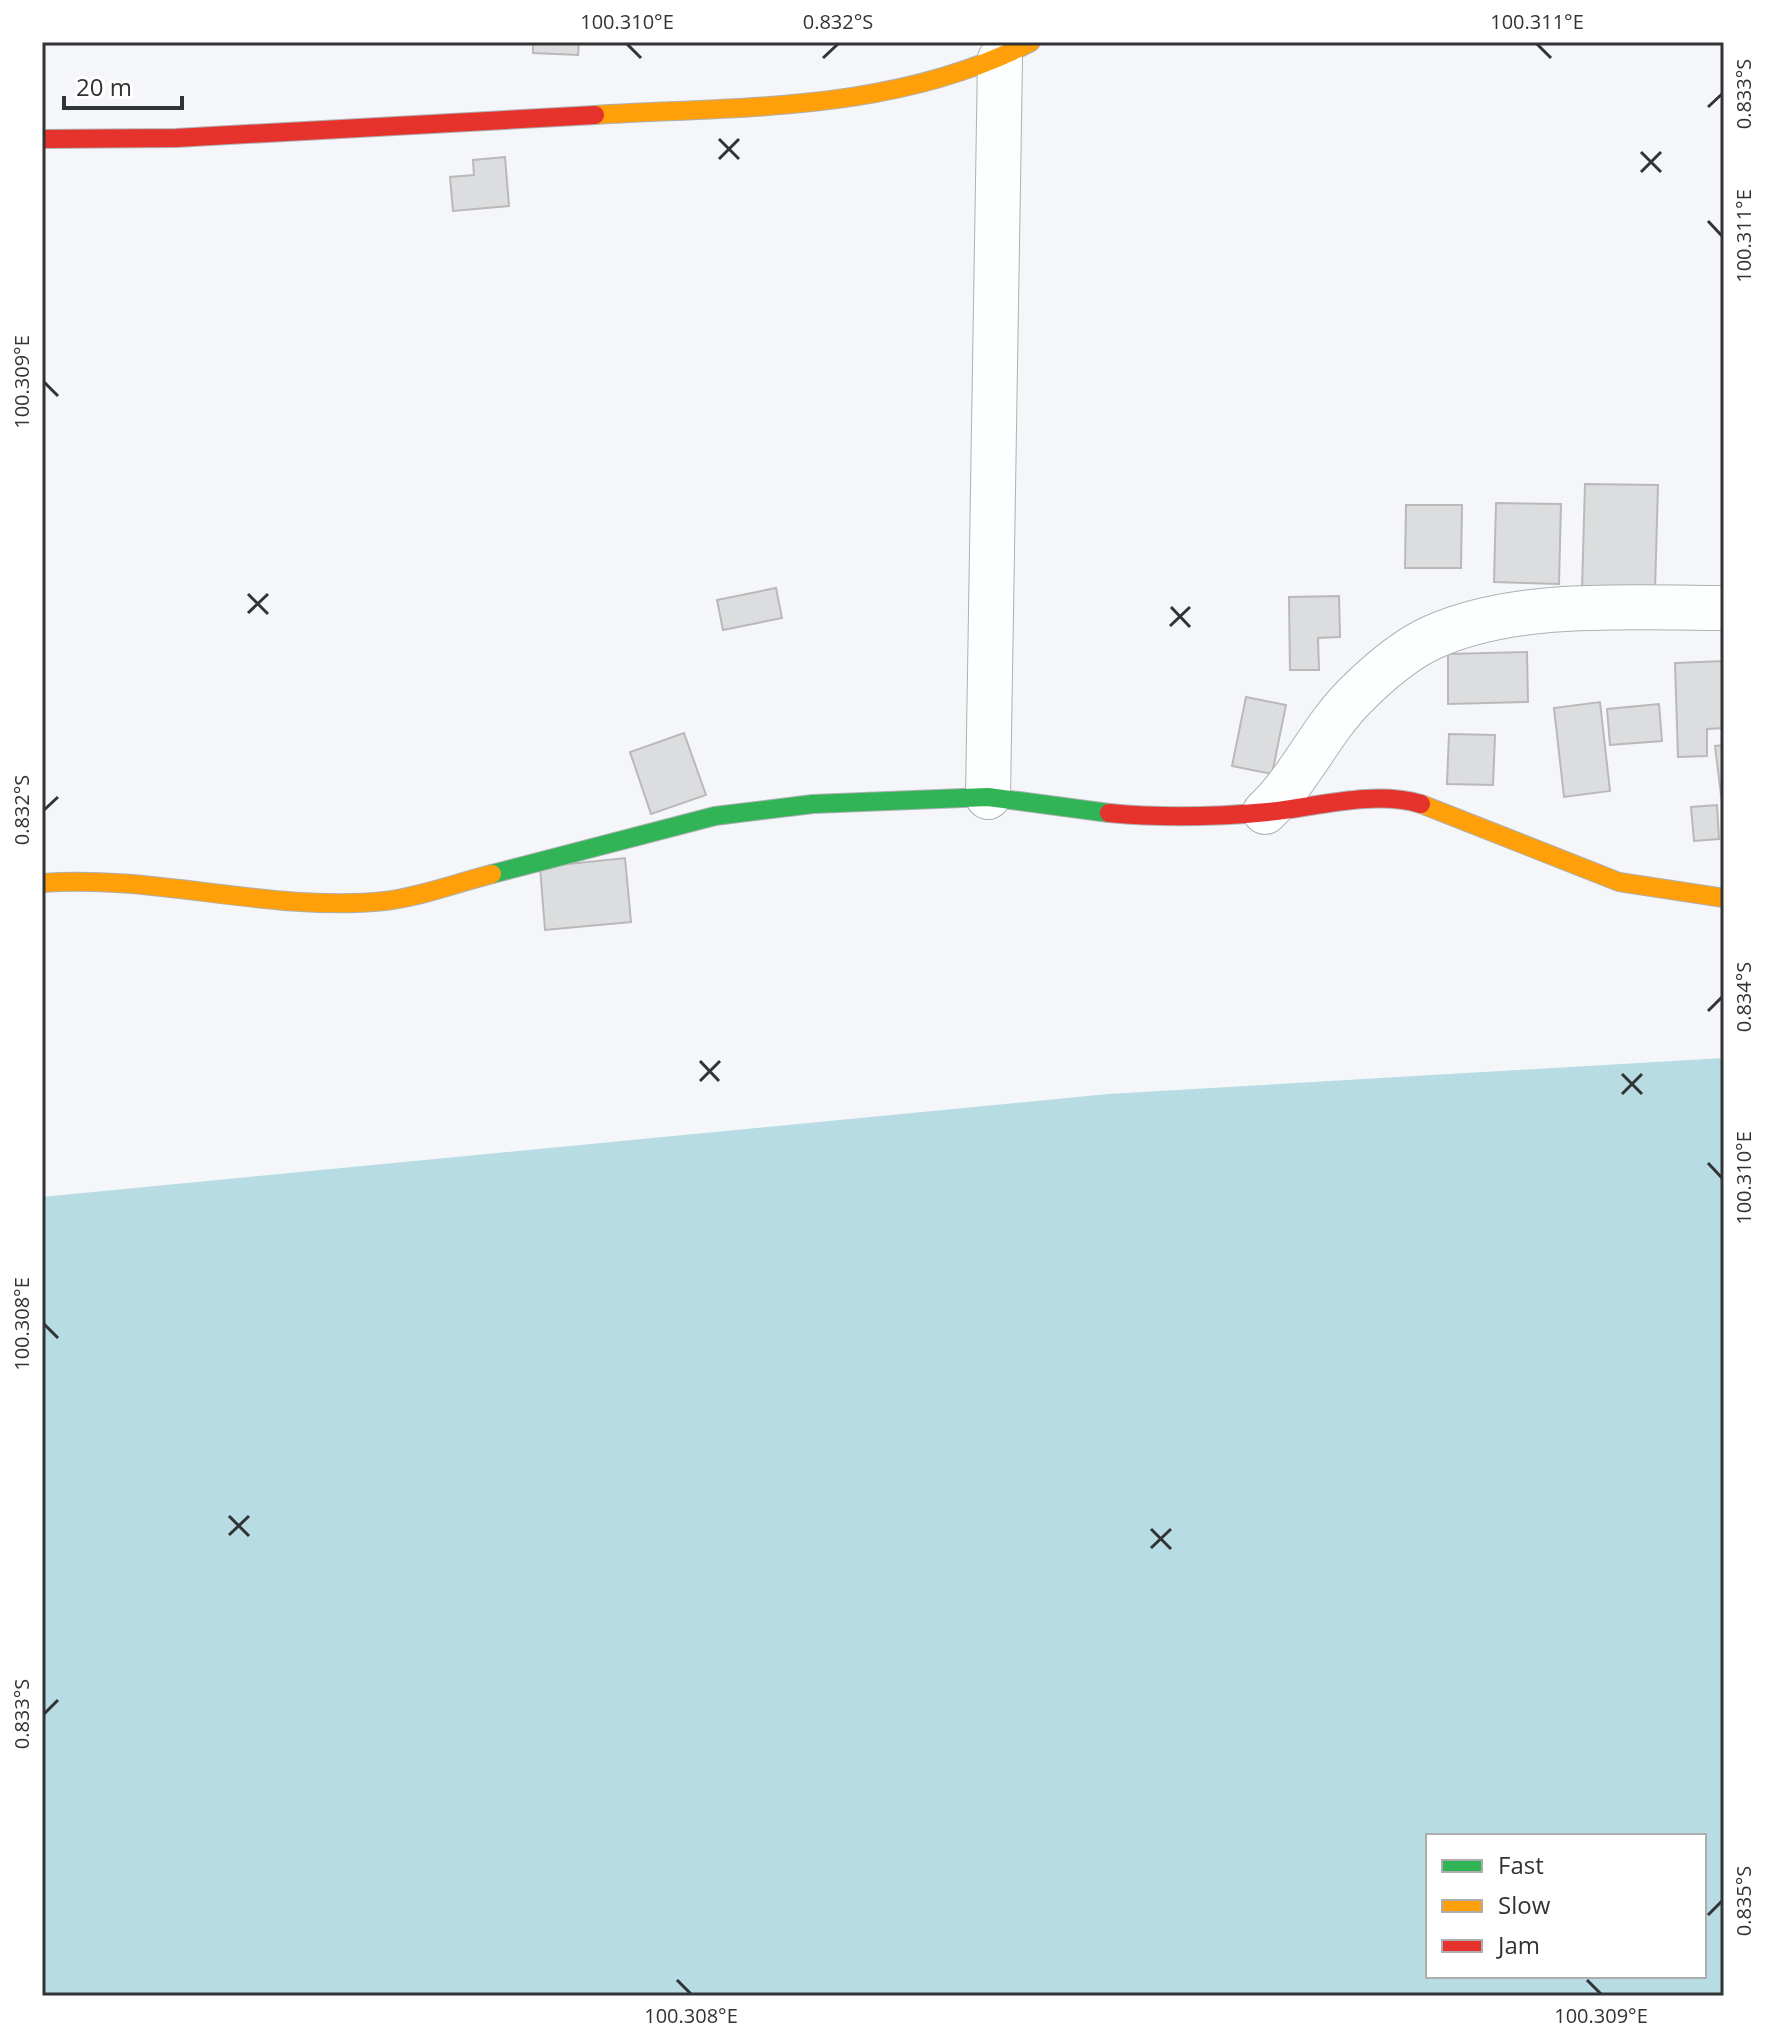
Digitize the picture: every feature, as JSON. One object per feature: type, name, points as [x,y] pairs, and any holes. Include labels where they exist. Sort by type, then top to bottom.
[{"type":"street","points":[[42,139],[176,138],[821,102],[903,92],[953,78],[1015,51],[988,797]]},
{"type":"street","points":[[1265,812],[1281,797],[1328,725],[1356,695],[1430,638],[1477,621],[1533,612],[1724,608]]},
{"type":"street","points":[[42,883],[80,880],[289,901],[386,901],[715,816],[813,804],[988,797],[1060,809],[1168,818],[1265,812],[1365,800],[1407,800],[1450,813],[1515,844],[1619,882],[1724,898]]},
{"type":"water","points":[[1724,1058],[1724,1996],[42,1996],[42,1197],[1108,1094]]},
{"type":"building","points":[[533,42],[579,42],[578,55],[533,53]]},
{"type":"building","points":[[505,157],[509,206],[453,211],[450,177],[474,175],[473,160]]},
{"type":"building","points":[[1585,484],[1658,485],[1655,590],[1582,589]]},
{"type":"building","points":[[1496,503],[1561,504],[1559,584],[1494,582]]},
{"type":"building","points":[[1406,505],[1462,505],[1461,568],[1405,568]]},
{"type":"building","points":[[776,588],[782,618],[723,630],[717,600]]},
{"type":"building","points":[[1339,596],[1340,637],[1318,638],[1319,670],[1290,670],[1289,597]]},
{"type":"building","points":[[1527,652],[1528,702],[1448,704],[1448,654]]},
{"type":"building","points":[[1724,661],[1724,728],[1707,729],[1707,756],[1678,757],[1675,663]]},
{"type":"building","points":[[1246,697],[1286,705],[1272,774],[1232,766]]},
{"type":"building","points":[[1600,702],[1610,791],[1564,797],[1554,708]]},
{"type":"building","points":[[1659,704],[1662,741],[1610,745],[1607,709]]},
{"type":"building","points":[[684,733],[706,795],[651,814],[630,752]]},
{"type":"building","points":[[1449,734],[1495,735],[1493,785],[1447,784]]},
{"type":"building","points":[[1724,745],[1724,803],[1722,803],[1715,746]]},
{"type":"building","points":[[1717,805],[1719,839],[1694,841],[1691,807]]},
{"type":"building","points":[[625,858],[631,922],[545,930],[540,867]]},
{"type":"traffic: fast","points":[[492,874],[715,816],[813,804],[988,797],[1109,813]]},
{"type":"traffic: slow","points":[[595,115],[762,106],[873,93],[927,82],[980,65],[1031,42]]},
{"type":"traffic: slow","points":[[1421,804],[1619,882],[1724,898]]},
{"type":"traffic: slow","points":[[42,883],[128,884],[299,902],[342,903],[398,899],[492,874]]},
{"type":"traffic: jam","points":[[42,139],[176,138],[595,115]]},
{"type":"traffic: jam","points":[[1109,813],[1228,815],[1365,799],[1421,804]]}]
